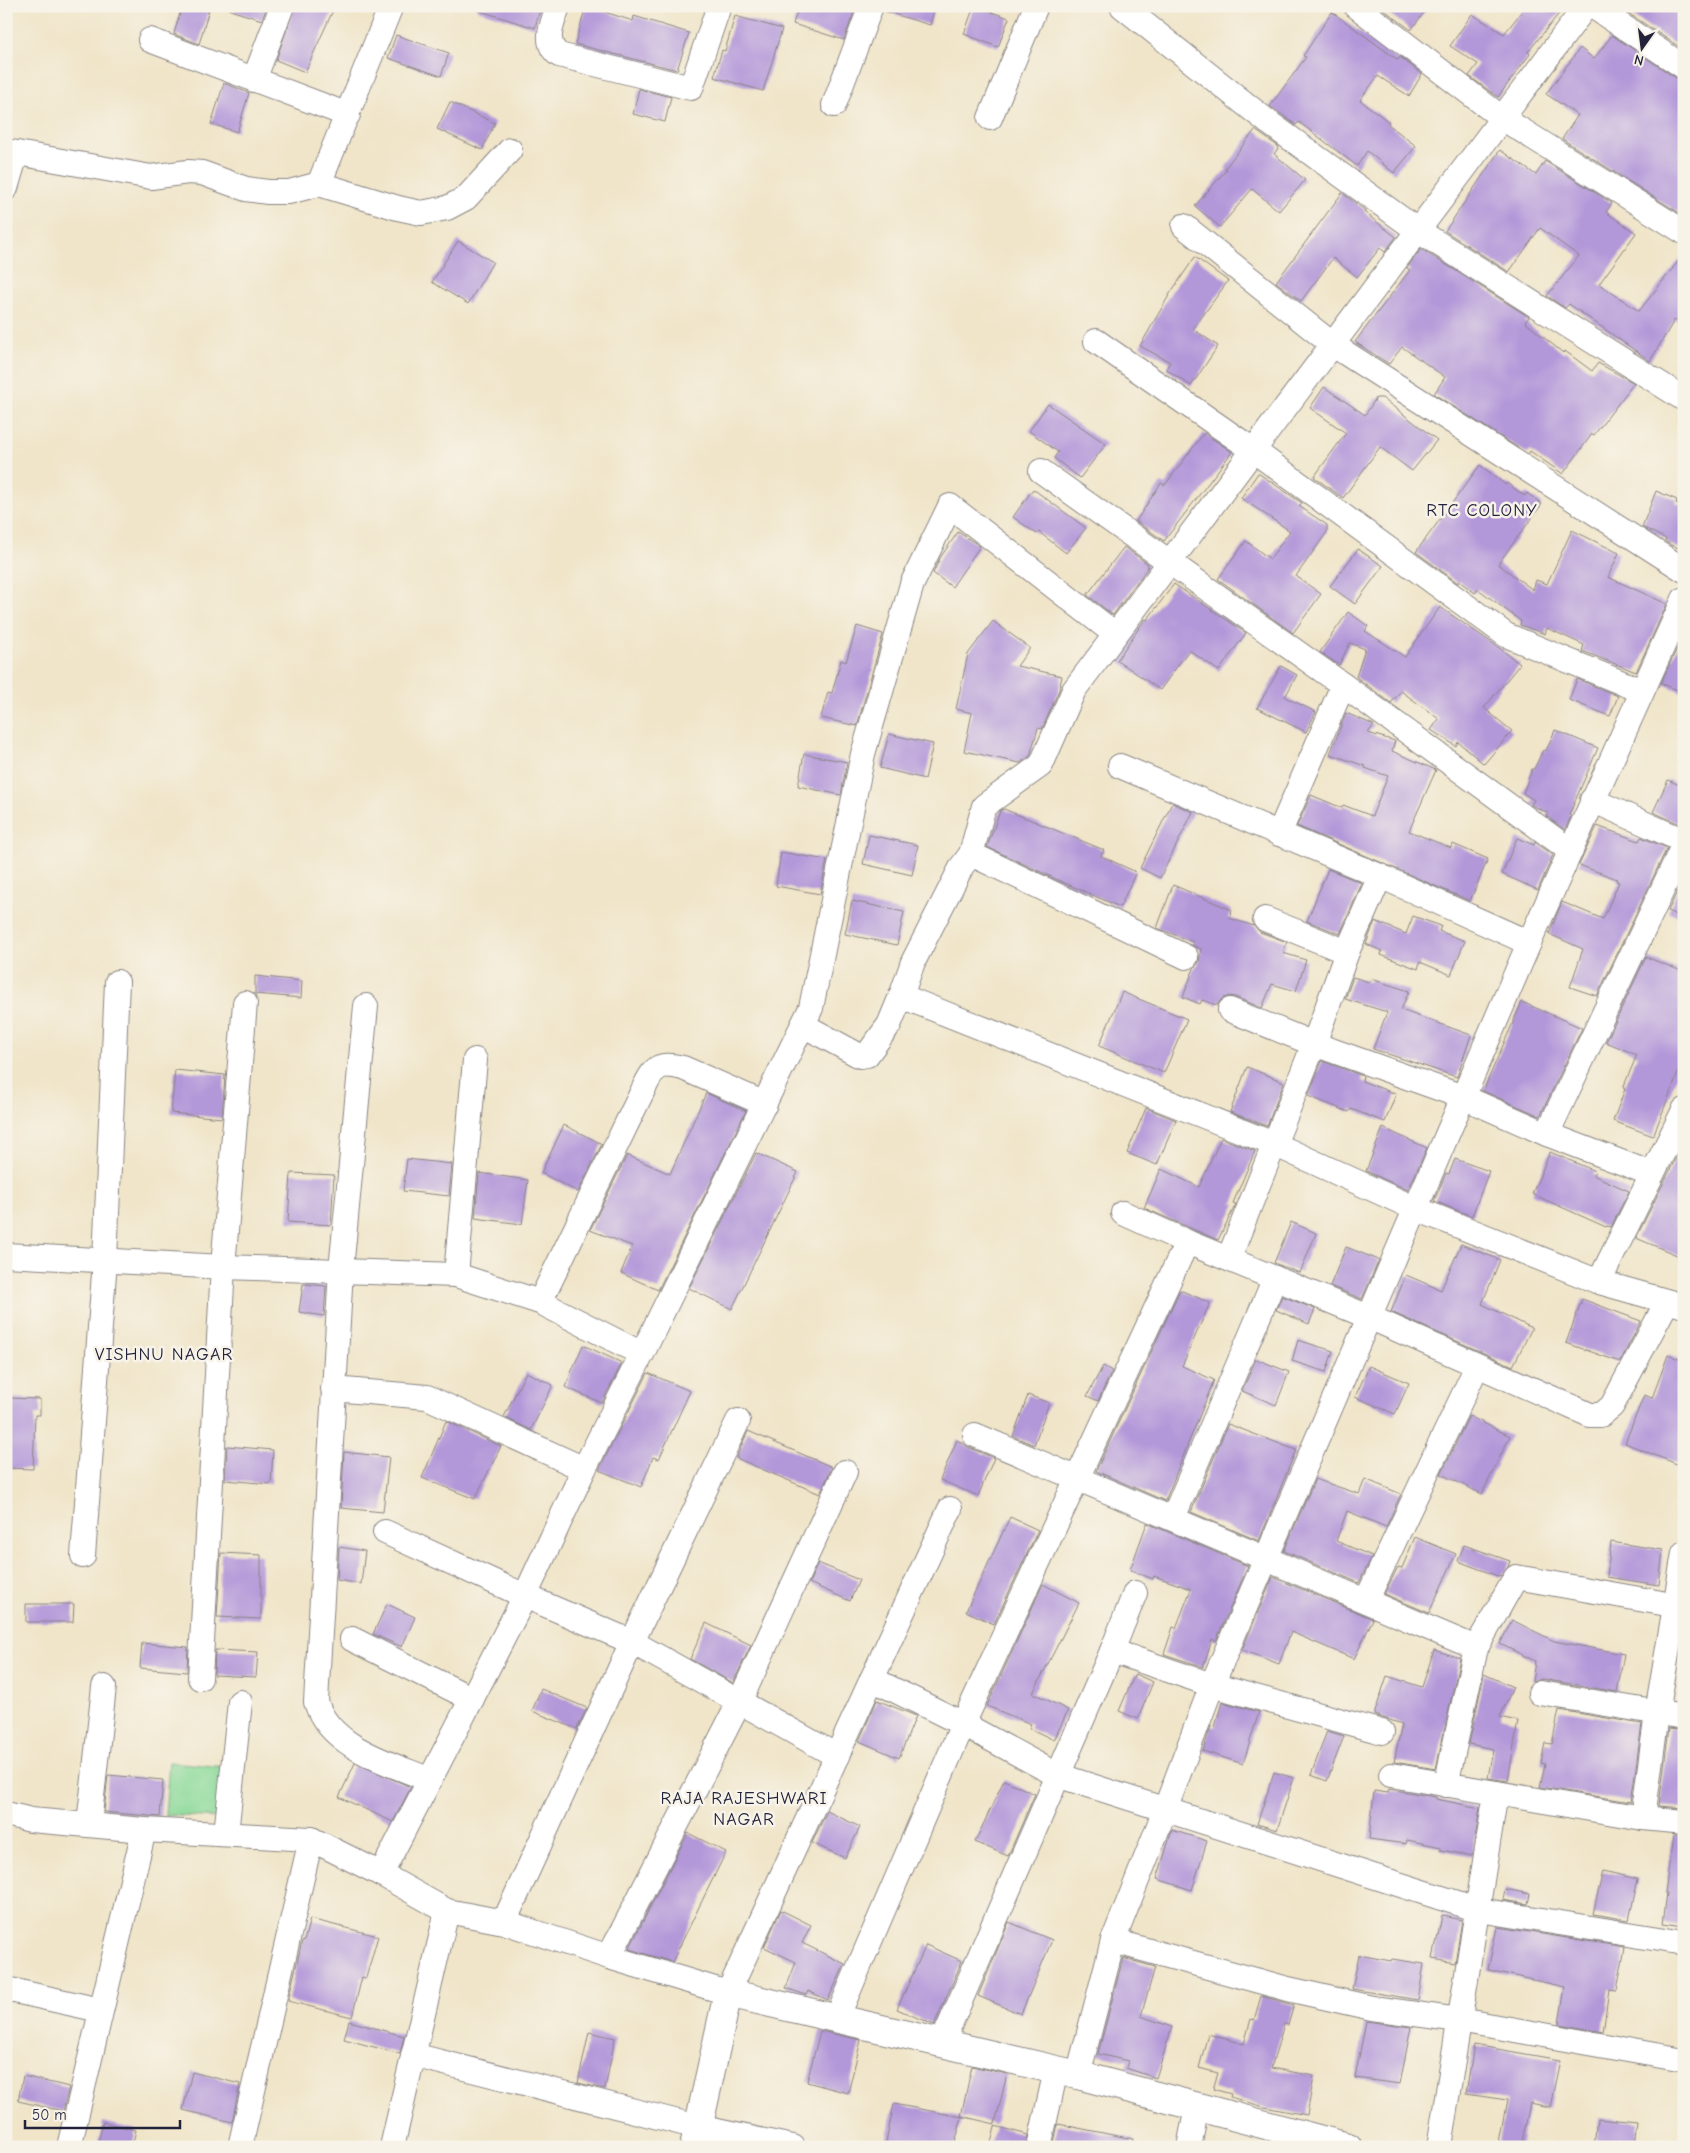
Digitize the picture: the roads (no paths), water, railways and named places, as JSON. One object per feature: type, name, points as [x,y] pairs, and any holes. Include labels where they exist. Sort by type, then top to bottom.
[{"type":"street","points":[[254,80],[282,6]]},
{"type":"street","points":[[320,184],[392,6]]},
{"type":"street","points":[[558,6],[549,44],[558,55],[691,88],[719,6]]},
{"type":"street","points":[[834,105],[871,6]]},
{"type":"street","points":[[990,118],[1036,6]]},
{"type":"street","points":[[1122,6],[1268,122],[1417,230],[1684,398]]},
{"type":"street","points":[[1356,6],[1502,118],[1684,232]]},
{"type":"street","points":[[803,1026],[860,1056],[866,1055],[889,1025],[913,962],[962,866],[971,854],[984,806],[1041,765],[1074,690],[1114,634],[1586,6]]},
{"type":"street","points":[[1592,6],[1684,67]]},
{"type":"street","points":[[150,40],[348,115]]},
{"type":"street","points":[[6,188],[11,152],[151,177],[188,172],[202,173],[246,189],[268,192],[289,192],[320,184],[398,208],[422,213],[447,208],[466,198],[510,150]]},
{"type":"street","points":[[1184,226],[1333,345],[1684,570]]},
{"type":"street","points":[[1096,341],[1253,450],[1506,635],[1642,691]]},
{"type":"street","points":[[1041,471],[1343,685],[1570,851]]},
{"type":"street","points":[[381,1874],[525,1596],[584,1469],[811,1008],[861,764],[871,726],[912,584],[950,506],[1114,634]]},
{"type":"street","points":[[1039,2147],[1112,1941],[1165,1810],[1212,1685],[1414,1208],[1529,943],[1684,599]]},
{"type":"street","points":[[1279,834],[1343,685]]},
{"type":"street","points":[[1120,766],[1380,876],[1529,943]]},
{"type":"street","points":[[1547,1134],[1684,843],[1592,800]]},
{"type":"street","points":[[971,854],[1186,957]]},
{"type":"street","points":[[1228,1258],[1314,1044],[1347,952],[1380,876]]},
{"type":"street","points":[[1265,919],[1347,952]]},
{"type":"street","points":[[83,1556],[105,1260],[117,982]]},
{"type":"street","points":[[901,996],[1274,1144],[1414,1208],[1599,1282],[1676,1304],[1612,1406],[1601,1415],[1590,1415],[1369,1318],[1186,1242],[1123,1213]]},
{"type":"street","points":[[200,1678],[223,1267],[245,1002]]},
{"type":"street","points":[[366,1006],[341,1270],[316,1702],[320,1715],[344,1741],[430,1780]]},
{"type":"street","points":[[1230,1010],[1314,1044],[1463,1097],[1547,1134],[1652,1174]]},
{"type":"street","points":[[456,1274],[475,1060]]},
{"type":"street","points":[[540,1302],[645,1086],[652,1073],[659,1066],[671,1064],[683,1068],[764,1104]]},
{"type":"street","points":[[1599,1282],[1684,1110]]},
{"type":"street","points":[[837,2018],[962,1724],[1186,1242]]},
{"type":"street","points":[[6,1255],[223,1267],[456,1274],[540,1302],[642,1354]]},
{"type":"street","points":[[1173,1518],[1275,1278]]},
{"type":"street","points":[[1366,1601],[1476,1366]]},
{"type":"street","points":[[333,1389],[427,1397],[584,1469]]},
{"type":"street","points":[[504,1922],[632,1642],[738,1421]]},
{"type":"street","points":[[975,1435],[1476,1648]]},
{"type":"street","points":[[609,1957],[739,1703],[845,1472]]},
{"type":"street","points":[[696,2137],[728,1992],[950,1509]]},
{"type":"street","points":[[385,1532],[525,1596],[632,1642],[837,1756]]},
{"type":"street","points":[[1643,1818],[1657,1713],[1679,1606],[1684,1553]]},
{"type":"street","points":[[1446,1785],[1476,1648],[1516,1578],[1679,1606]]},
{"type":"street","points":[[942,2043],[1112,1652],[1135,1593]]},
{"type":"street","points":[[352,1639],[472,1698]]},
{"type":"street","points":[[1112,1652],[1212,1685],[1382,1732]]},
{"type":"street","points":[[872,1680],[962,1724],[1057,1775],[1165,1810],[1479,1910],[1684,1943]]},
{"type":"street","points":[[88,1824],[104,1687]]},
{"type":"street","points":[[1540,1693],[1684,1717]]},
{"type":"street","points":[[226,1834],[240,1702]]},
{"type":"street","points":[[1391,1775],[1643,1818],[1684,1822]]},
{"type":"street","points":[[1438,2147],[1479,1910],[1496,1793]]},
{"type":"street","points":[[6,1814],[31,1820],[144,1830],[311,1839],[381,1874],[447,1911],[504,1922],[609,1957],[728,1992],[1067,2072],[1339,2146]]},
{"type":"street","points":[[69,2147],[144,1830]]},
{"type":"street","points":[[240,2147],[311,1839]]},
{"type":"street","points":[[392,2147],[447,1911]]},
{"type":"street","points":[[1112,1941],[1288,1989],[1372,2008],[1459,2020],[1684,2060]]},
{"type":"street","points":[[6,1989],[100,2010]]},
{"type":"street","points":[[413,2054],[696,2137],[793,2147]]},
{"type":"street","points":[[1189,2147],[1197,2106]]},
{"type":"district","name":"RTC COLONY","points":[[1482,510]]},
{"type":"district","name":"VISHNU NAGAR","points":[[164,1354]]},
{"type":"district","name":"RAJA RAJESHWARI NAGAR","points":[[744,1808]]}]
